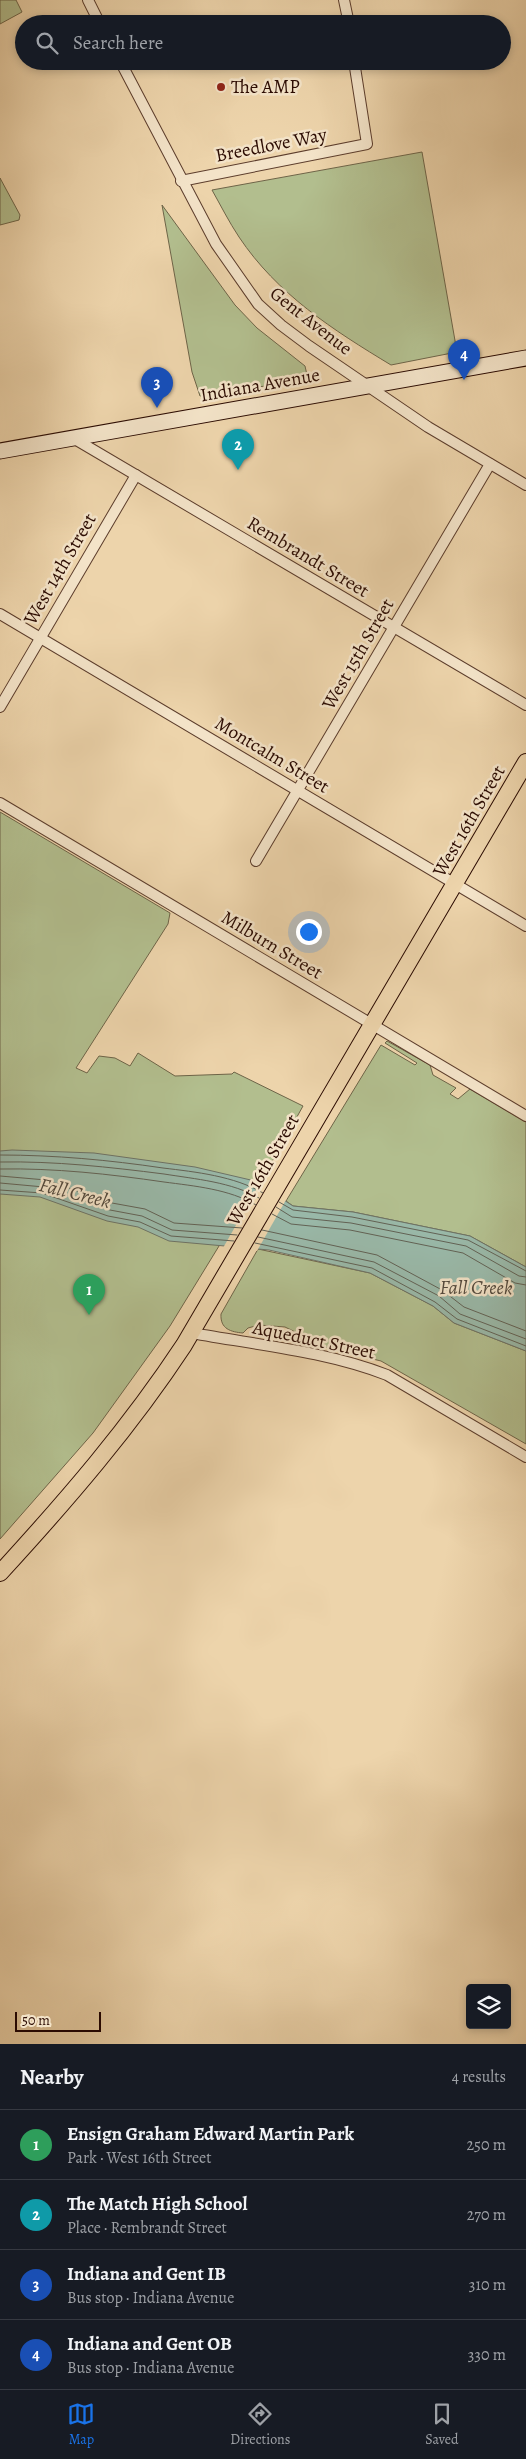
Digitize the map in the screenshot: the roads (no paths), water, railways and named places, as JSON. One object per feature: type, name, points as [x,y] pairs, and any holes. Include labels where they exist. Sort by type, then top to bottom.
[{"type":"main road","name":"Indiana Avenue","points":[[0,451],[526,358]]},
{"type":"main road","name":"West 16th Street","points":[[0,1572],[69,1498],[118,1438],[153,1392],[192,1333],[526,762]]},
{"type":"street","points":[[88,0],[96,15]]},
{"type":"street","points":[[344,0],[347,15]]},
{"type":"street","name":"Gent Avenue","points":[[125,70],[181,181],[216,244],[258,304],[281,325],[428,427],[526,485]]},
{"type":"street","name":"Breedlove Way","points":[[181,181],[367,144],[355,70]]},
{"type":"street","name":"Rembrandt Street","points":[[73,438],[526,705]]},
{"type":"street","name":"West 15th Street","points":[[256,861],[490,464]]},
{"type":"street","name":"West 14th Street","points":[[0,707],[136,475]]},
{"type":"street","name":"Montcalm Street","points":[[0,614],[526,926]]},
{"type":"street","name":"Milburn Street","points":[[0,803],[526,1116]]},
{"type":"street","name":"Aqueduct Street","points":[[192,1333],[303,1352],[371,1368],[387,1374],[526,1457]]},
{"type":"water","name":"Fall Creek","points":[[0,1151],[94,1153],[195,1167],[255,1181],[293,1206],[353,1212],[470,1236],[526,1267],[526,1351],[454,1323],[433,1306],[370,1273],[269,1250],[169,1241],[138,1227],[107,1221],[40,1197],[0,1194]]},
{"type":"place","name":"The AMP","points":[[221,87]]},
{"type":"place","name":"Indiana and Gent OB","points":[[464,380]]},
{"type":"place","name":"Indiana and Gent IB","points":[[157,408]]},
{"type":"place","name":"The Match High School","points":[[238,470]]},
{"type":"place","name":"Ensign Graham Edward Martin Park","points":[[89,1315]]}]
